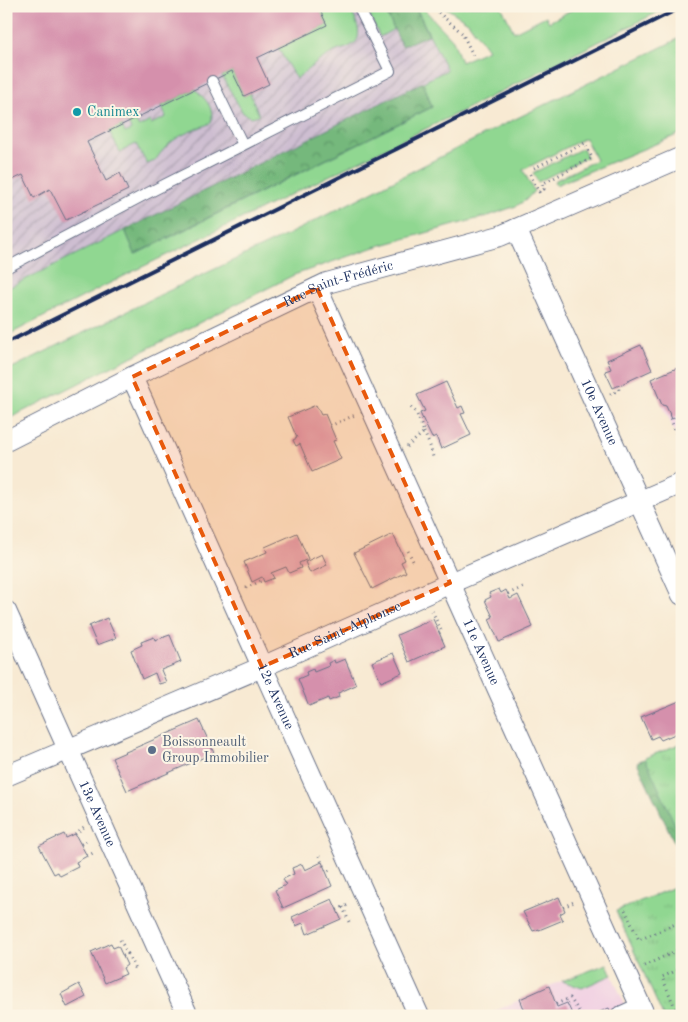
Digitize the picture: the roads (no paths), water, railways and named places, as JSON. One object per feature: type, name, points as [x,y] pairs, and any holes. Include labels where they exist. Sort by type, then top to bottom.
[{"type":"street","name":"Rue Saint-Frédéric","points":[[6,440],[317,288],[334,281],[500,236],[682,157]]},
{"type":"street","name":"10e Avenue","points":[[516,229],[682,595]]},
{"type":"street","name":"11e Avenue","points":[[317,288],[642,1010]]},
{"type":"street","name":"12e Avenue","points":[[132,377],[419,1016]]},
{"type":"street","name":"Rue Saint-Alphonse","points":[[6,776],[262,667],[450,583],[682,483]]},
{"type":"street","name":"13e Avenue","points":[[6,611],[188,1016]]},
{"type":"lane","points":[[6,268],[146,194],[390,71],[358,6]]},
{"type":"lane","points":[[212,81],[243,145]]},
{"type":"lane","points":[[617,1013],[642,1010]]},
{"type":"railway","points":[[6,343],[682,7]]},
{"type":"place","name":"Canimex","points":[[77,112]]},
{"type":"place","name":"Boissonneault Group Immobilier","points":[[152,750]]}]
